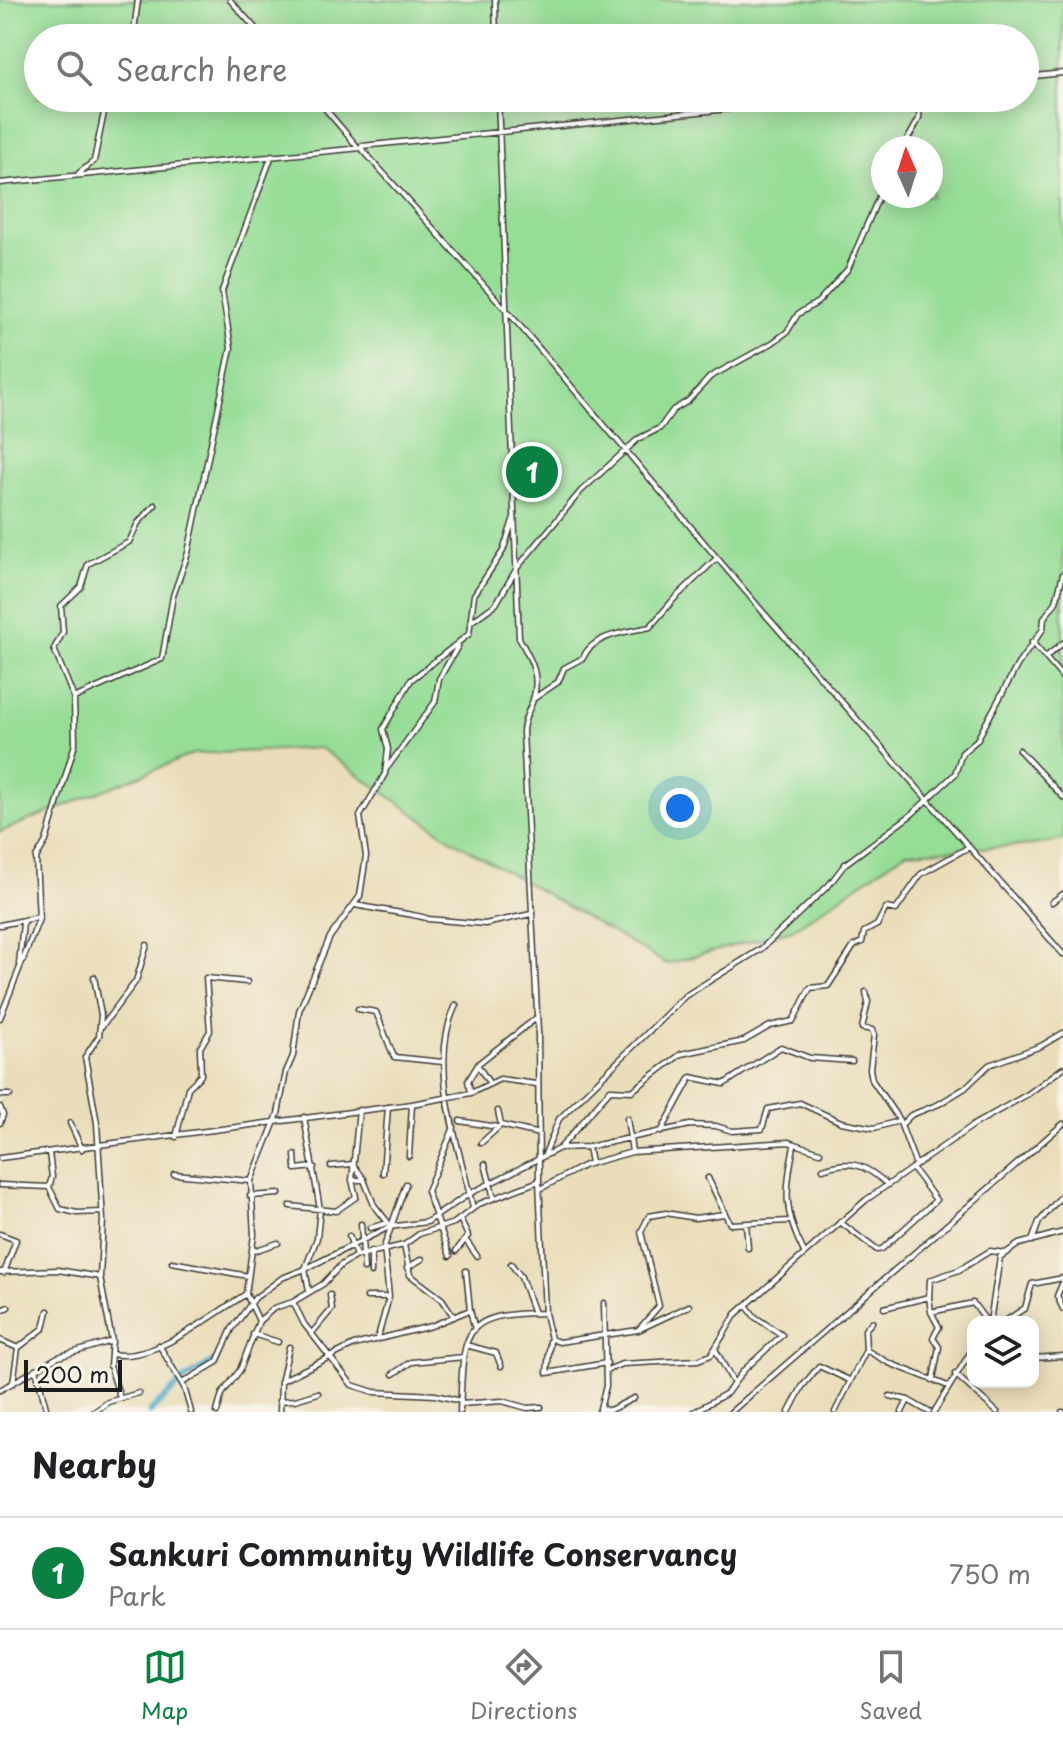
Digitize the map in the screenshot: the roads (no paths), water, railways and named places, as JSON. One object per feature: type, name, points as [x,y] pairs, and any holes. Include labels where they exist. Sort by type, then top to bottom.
[{"type":"street","points":[[135,24],[138,0]]},
{"type":"street","points":[[230,0],[251,24]]},
{"type":"street","points":[[495,1],[496,24]]},
{"type":"street","points":[[1039,76],[1063,73]]},
{"type":"street","points":[[76,175],[94,161],[104,112]]},
{"type":"street","points":[[328,112],[509,313],[625,452],[1063,954]]},
{"type":"street","points":[[498,112],[509,313],[519,638],[534,666],[533,699],[523,732],[536,1018],[536,1084],[543,1156]]},
{"type":"street","points":[[0,183],[696,112]]},
{"type":"street","points":[[910,136],[919,112]]},
{"type":"street","points":[[74,698],[162,659],[173,596],[188,553],[231,348],[222,291],[272,154]]},
{"type":"street","points":[[471,622],[496,604],[517,568],[581,491],[638,439],[660,428],[673,410],[688,401],[710,377],[772,343],[787,332],[798,314],[818,302],[848,269],[874,208]]},
{"type":"street","points":[[0,1018],[39,917],[36,858],[46,841],[75,744],[74,698],[54,649],[63,632],[61,606],[81,587],[88,564],[129,542],[138,523],[155,505]]},
{"type":"street","points":[[386,770],[388,749],[383,731],[405,689],[422,668],[469,634],[474,595],[503,551],[515,515]]},
{"type":"street","points":[[533,699],[558,682],[564,668],[583,658],[587,649],[613,634],[650,627],[717,558]]},
{"type":"street","points":[[607,1363],[547,1373],[551,1339],[545,1313],[539,1181],[543,1156],[559,1119],[685,996],[761,949],[829,885],[845,864],[955,774],[962,753],[977,740],[1056,602],[1063,574]]},
{"type":"street","points":[[1032,642],[1063,678]]},
{"type":"street","points":[[259,1321],[246,1294],[253,1251],[251,1181],[274,1122],[293,1056],[299,1011],[330,937],[356,905],[366,856],[360,816],[386,770],[435,702],[439,679],[460,643]]},
{"type":"street","points":[[1047,656],[1063,643]]},
{"type":"street","points":[[1019,750],[1063,797]]},
{"type":"street","points":[[560,1148],[610,1090],[632,1091],[681,1054],[744,1041],[770,1026],[793,1021],[810,988],[828,986],[854,946],[862,942],[864,932],[877,925],[886,908],[896,910],[921,874],[969,847]]},
{"type":"street","points":[[1052,902],[1063,894]]},
{"type":"street","points":[[356,905],[401,915],[421,914],[428,919],[485,924],[531,914]]},
{"type":"street","points":[[0,925],[23,923],[39,917]]},
{"type":"street","points":[[18,969],[23,923]]},
{"type":"street","points":[[100,1027],[136,981],[147,945]]},
{"type":"street","points":[[94,977],[99,1036],[85,1057],[96,1117],[102,1212],[100,1277],[112,1341],[110,1366],[120,1398]]},
{"type":"street","points":[[176,1137],[188,1088],[201,1075],[200,1048],[210,1031],[206,978],[247,982]]},
{"type":"street","points":[[840,1222],[877,1250],[882,1249],[936,1200],[914,1167],[900,1123],[872,1080],[874,1035],[872,1030],[862,1028],[868,1002],[866,992]]},
{"type":"street","points":[[456,1005],[447,1026],[443,1062],[473,1208]]},
{"type":"street","points":[[358,1009],[376,1012],[394,1057],[443,1062]]},
{"type":"street","points":[[471,1093],[468,1081],[477,1065],[536,1018]]},
{"type":"street","points":[[370,1228],[389,1225],[409,1227],[560,1148],[588,1147],[690,1125],[716,1126],[732,1131],[762,1129],[768,1109],[800,1103],[834,1119],[864,1127],[881,1128],[900,1123],[965,1088],[989,1065],[1041,1046],[1063,1033]]},
{"type":"street","points":[[661,1132],[691,1077],[724,1084],[781,1047],[810,1058],[852,1061]]},
{"type":"street","points":[[477,1065],[490,1084]]},
{"type":"street","points":[[607,1370],[622,1364],[707,1358],[736,1314],[840,1222],[914,1167],[1063,1068]]},
{"type":"street","points":[[0,1158],[412,1104],[471,1093],[500,1079],[536,1084]]},
{"type":"street","points":[[0,1095],[10,1095]]},
{"type":"street","points":[[409,1156],[412,1104]]},
{"type":"street","points":[[0,1107],[3,1115],[0,1123]]},
{"type":"street","points":[[383,1173],[388,1107]]},
{"type":"street","points":[[290,1206],[336,1211],[354,1200],[352,1180],[359,1110]]},
{"type":"street","points":[[498,1111],[499,1126]]},
{"type":"street","points":[[304,1117],[320,1209],[317,1238],[305,1269],[309,1291]]},
{"type":"street","points":[[627,1118],[632,1152]]},
{"type":"street","points":[[460,1121],[539,1134]]},
{"type":"street","points":[[70,1123],[82,1149]]},
{"type":"street","points":[[731,1412],[1063,1124]]},
{"type":"street","points":[[450,1256],[427,1191],[454,1126]]},
{"type":"street","points":[[481,1143],[499,1126]]},
{"type":"street","points":[[540,1189],[591,1163],[632,1152],[789,1142],[820,1152]]},
{"type":"street","points":[[794,1146],[786,1194],[789,1221],[804,1252]]},
{"type":"street","points":[[588,1147],[591,1163]]},
{"type":"street","points":[[49,1153],[52,1177],[49,1187],[60,1209],[77,1213],[102,1212]]},
{"type":"street","points":[[295,1155],[296,1169],[314,1167]]},
{"type":"street","points":[[823,1169],[843,1162],[863,1165],[888,1185]]},
{"type":"street","points":[[331,1166],[353,1164]]},
{"type":"street","points":[[353,1164],[389,1225]]},
{"type":"street","points":[[485,1164],[494,1198]]},
{"type":"street","points":[[174,1174],[251,1181]]},
{"type":"street","points":[[708,1178],[730,1224],[789,1221]]},
{"type":"street","points":[[352,1180],[364,1180]]},
{"type":"street","points":[[217,1412],[222,1394],[240,1370],[259,1321],[277,1306],[293,1302],[356,1256],[384,1247],[404,1245],[419,1234],[440,1229],[460,1219],[473,1208],[494,1198],[539,1181]]},
{"type":"street","points":[[378,1337],[389,1297],[384,1247],[389,1225],[406,1184]]},
{"type":"street","points":[[0,1185],[49,1187]]},
{"type":"street","points":[[250,1196],[279,1194]]},
{"type":"street","points":[[1032,1241],[1039,1222],[1063,1194]]},
{"type":"street","points":[[638,1330],[659,1306],[641,1232],[649,1216],[666,1213],[695,1218],[724,1214]]},
{"type":"street","points":[[460,1219],[468,1233],[467,1242],[477,1256]]},
{"type":"street","points":[[361,1224],[364,1269]]},
{"type":"street","points":[[746,1224],[748,1248]]},
{"type":"street","points":[[182,1383],[217,1362],[249,1303],[274,1283],[332,1259],[389,1225]]},
{"type":"street","points":[[990,1316],[998,1261],[1005,1253],[1063,1232]]},
{"type":"street","points":[[0,1234],[16,1240],[2,1272],[58,1270],[100,1277]]},
{"type":"street","points":[[349,1236],[356,1256]]},
{"type":"street","points":[[456,1251],[467,1242]]},
{"type":"street","points":[[253,1251],[278,1243]]},
{"type":"street","points":[[404,1245],[407,1268],[419,1283],[442,1299],[454,1317]]},
{"type":"street","points":[[371,1251],[371,1273]]},
{"type":"street","points":[[933,1379],[939,1347],[933,1338],[939,1327],[931,1312],[930,1280],[959,1270],[990,1251],[1005,1253]]},
{"type":"street","points":[[407,1268],[422,1259]]},
{"type":"street","points":[[172,1262],[248,1276]]},
{"type":"street","points":[[511,1264],[521,1277],[534,1313]]},
{"type":"street","points":[[460,1412],[464,1357],[474,1326],[466,1271]]},
{"type":"street","points":[[1013,1316],[1025,1308],[1032,1284],[1063,1280],[1057,1296],[1063,1309]]},
{"type":"street","points":[[112,1354],[129,1355],[159,1345],[194,1328],[246,1294]]},
{"type":"street","points":[[311,1334],[332,1309],[330,1295]]},
{"type":"street","points":[[367,1297],[389,1297]]},
{"type":"street","points":[[884,1308],[929,1297]]},
{"type":"street","points":[[293,1302],[311,1334],[349,1382],[357,1387],[374,1392],[446,1396],[461,1403],[502,1401],[527,1408],[541,1407]]},
{"type":"street","points":[[931,1312],[971,1302],[984,1316]]},
{"type":"street","points":[[604,1303],[607,1370],[600,1411],[610,1410],[634,1398]]},
{"type":"street","points":[[694,1412],[727,1393],[782,1335],[755,1317],[746,1305]]},
{"type":"street","points":[[551,1339],[554,1342],[606,1337],[638,1330],[689,1306]]},
{"type":"street","points":[[0,1311],[8,1307]]},
{"type":"street","points":[[281,1381],[378,1337],[423,1329],[470,1310]]},
{"type":"street","points":[[13,1383],[18,1348],[44,1328],[48,1311]]},
{"type":"street","points":[[474,1326],[499,1314],[545,1313]]},
{"type":"street","points":[[835,1412],[866,1350],[865,1330],[872,1322]]},
{"type":"street","points":[[253,1334],[278,1342]]},
{"type":"street","points":[[0,1340],[18,1348]]},
{"type":"street","points":[[0,1390],[58,1357],[112,1341]]},
{"type":"street","points":[[159,1345],[182,1383],[191,1412]]},
{"type":"street","points":[[466,1345],[496,1353],[501,1366]]},
{"type":"street","points":[[280,1412],[281,1381],[289,1360],[289,1347]]},
{"type":"street","points":[[715,1349],[734,1384]]},
{"type":"street","points":[[866,1350],[889,1363],[948,1386]]},
{"type":"street","points":[[1039,1358],[1063,1356]]},
{"type":"street","points":[[393,1374],[411,1362],[464,1357]]},
{"type":"street","points":[[890,1396],[908,1400],[932,1412],[967,1357]]},
{"type":"street","points":[[789,1412],[802,1387],[819,1366],[849,1380]]},
{"type":"street","points":[[36,1369],[47,1412]]},
{"type":"street","points":[[955,1374],[997,1412]]},
{"type":"street","points":[[94,1412],[120,1398],[139,1393]]},
{"type":"street","points":[[279,1401],[318,1393]]},
{"type":"street","points":[[902,1412],[908,1400]]},
{"type":"waterway","points":[[150,1412],[181,1382],[213,1362]]},
{"type":"place","name":"Sankuri Community Wildlife Conservancy","points":[[532,472]]}]
